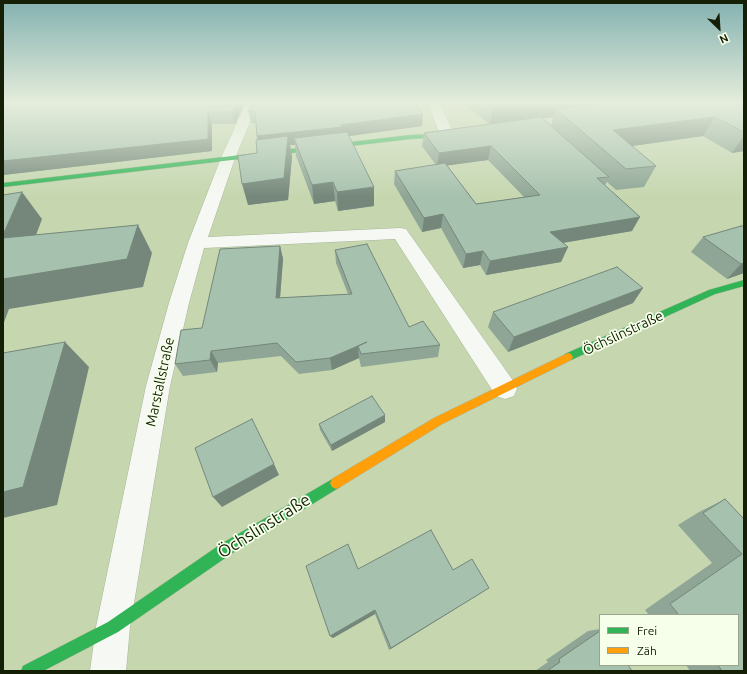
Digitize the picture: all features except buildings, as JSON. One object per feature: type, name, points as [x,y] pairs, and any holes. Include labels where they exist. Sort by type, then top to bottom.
[{"type":"street","name":"Marstallstraße","points":[[108,671],[114,627],[158,386],[179,303],[197,243],[228,158],[238,134]]},
{"type":"street","points":[[3,185],[410,137],[451,134]]},
{"type":"street","points":[[197,243],[400,233],[506,390]]},
{"type":"street","name":"Öchslinstraße","points":[[28,671],[114,627],[226,549],[438,421],[506,390],[547,367],[712,292],[744,284]]},
{"type":"traffic: fast","points":[[3,185],[410,137],[453,135]]},
{"type":"traffic: fast","points":[[568,357],[712,292],[744,283]]},
{"type":"traffic: fast","points":[[28,671],[113,627],[226,549],[336,483]]},
{"type":"traffic: slow","points":[[336,483],[438,421],[568,357]]}]
